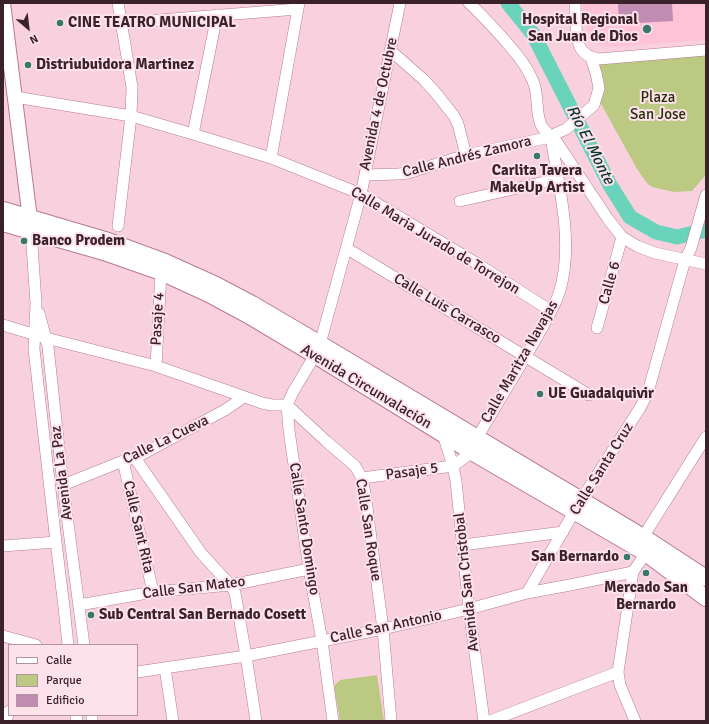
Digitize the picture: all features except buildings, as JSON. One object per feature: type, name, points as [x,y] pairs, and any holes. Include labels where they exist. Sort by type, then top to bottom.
[{"type":"highway","name":"Avenida Circunvalación","points":[[3,210],[30,225],[160,272],[209,294],[317,349],[474,445],[578,505],[643,537],[706,578]]},
{"type":"highway","name":"Avenida Circunvalación","points":[[3,223],[30,225],[108,241],[165,262],[216,285],[252,304],[443,434],[474,445]]},
{"type":"highway","name":"Avenida Circunvalación","points":[[578,505],[706,598]]},
{"type":"main road","name":"Avenida La Paz","points":[[3,3],[30,225]]},
{"type":"street","points":[[118,3],[132,87],[131,116],[118,226]]},
{"type":"street","name":"Avenida 4 de Octubre","points":[[317,349],[361,194],[400,3]]},
{"type":"street","points":[[469,3],[482,15],[520,58],[535,85],[538,97],[537,106],[542,127],[622,237],[637,246],[655,253],[706,264]]},
{"type":"street","points":[[575,3],[577,40],[583,52],[591,58],[599,59],[706,50]]},
{"type":"street","points":[[122,23],[298,6],[271,158]]},
{"type":"street","points":[[193,134],[217,15]]},
{"type":"street","points":[[390,50],[424,80],[454,116],[458,124],[466,155]]},
{"type":"street","name":"Calle Andrés Zamora","points":[[364,175],[408,173],[466,155],[551,138],[566,129],[594,105],[599,88],[591,58]]},
{"type":"street","name":"Calle Maria Jurado de Torrejon","points":[[15,96],[131,116],[271,158],[361,194],[476,263],[551,311]]},
{"type":"street","name":"Calle Maritza Navajas","points":[[474,445],[526,357],[551,311],[563,278],[566,232],[551,138]]},
{"type":"street","points":[[460,201],[558,179]]},
{"type":"street","name":"Calle Santa Cruz","points":[[527,593],[578,505],[640,408],[648,392],[685,260],[691,248],[705,199]]},
{"type":"street","name":"Avenida La Paz","points":[[30,225],[40,336],[48,347],[63,485],[84,644]]},
{"type":"street","name":"Calle 6","points":[[597,328],[622,237]]},
{"type":"street","name":"Calle Luis Carrasco","points":[[346,248],[589,395]]},
{"type":"street","name":"Pasaje 4","points":[[156,366],[160,272]]},
{"type":"street","points":[[3,325],[156,366],[244,397],[272,405],[287,405],[317,349]]},
{"type":"street","name":"Avenida La Paz","points":[[40,336],[34,349],[68,644]]},
{"type":"street","name":"Calle La Cueva","points":[[63,485],[123,461],[135,458],[225,410],[244,397]]},
{"type":"street","name":"Calle San Roque","points":[[287,405],[326,442],[355,466],[362,478],[383,629],[391,721]]},
{"type":"street","name":"Calle Santo Domingo","points":[[287,405],[289,430],[309,569],[322,641],[333,721]]},
{"type":"street","name":"Pasaje 5","points":[[362,478],[453,466],[443,434]]},
{"type":"street","points":[[643,537],[706,437]]},
{"type":"street","points":[[453,466],[474,445]]},
{"type":"street","points":[[135,458],[201,553],[231,585],[235,593],[256,721]]},
{"type":"street","name":"Calle Sant Rita","points":[[123,461],[153,592]]},
{"type":"street","name":"Avenida San Cristobal","points":[[453,466],[456,481],[469,609],[484,721]]},
{"type":"street","points":[[463,545],[563,532]]},
{"type":"street","points":[[3,546],[56,542]]},
{"type":"street","points":[[635,721],[620,686],[618,672],[633,572],[646,553]]},
{"type":"street","name":"Calle San Mateo","points":[[79,605],[153,592],[231,585],[309,569]]},
{"type":"street","name":"Calle San Antonio","points":[[138,672],[246,656],[383,629],[469,609],[527,593],[633,572]]},
{"type":"street","points":[[3,636],[31,644]]},
{"type":"street","points":[[165,668],[173,721]]},
{"type":"street","points":[[490,721],[618,672]]},
{"type":"shaded area","name":"Hospital Regional San Juan de Dios","points":[[583,3],[706,3],[706,40],[611,47],[598,45],[592,39],[583,18]]},
{"type":"green space","name":"Plaza San Jose","points":[[706,54],[705,176],[692,191],[674,192],[652,187],[646,182],[637,169],[600,102],[603,97],[605,86],[597,61]]},
{"type":"green space","points":[[377,675],[384,721],[340,721],[334,686],[340,680]]},
{"type":"waterway","name":"Río El Monte","points":[[508,3],[533,34],[610,185],[630,217],[656,232],[677,237],[706,230]]},
{"type":"place","name":"CINE TEATRO MUNICIPAL","points":[[60,23]]},
{"type":"place","name":"Hospital Regional San Juan de Dios","points":[[647,29]]},
{"type":"place","name":"Distriubuidora Martinez","points":[[28,65]]},
{"type":"place","name":"Carlita Tavera MakeUp Artist","points":[[537,156]]},
{"type":"place","name":"Banco Prodem","points":[[24,241]]},
{"type":"place","name":"UE Guadalquivir","points":[[540,394]]},
{"type":"place","name":"San Bernardo","points":[[627,557]]},
{"type":"place","name":"Mercado San Bernardo","points":[[646,573]]},
{"type":"place","name":"Sub Central San Bernado Cosett","points":[[91,615]]}]
